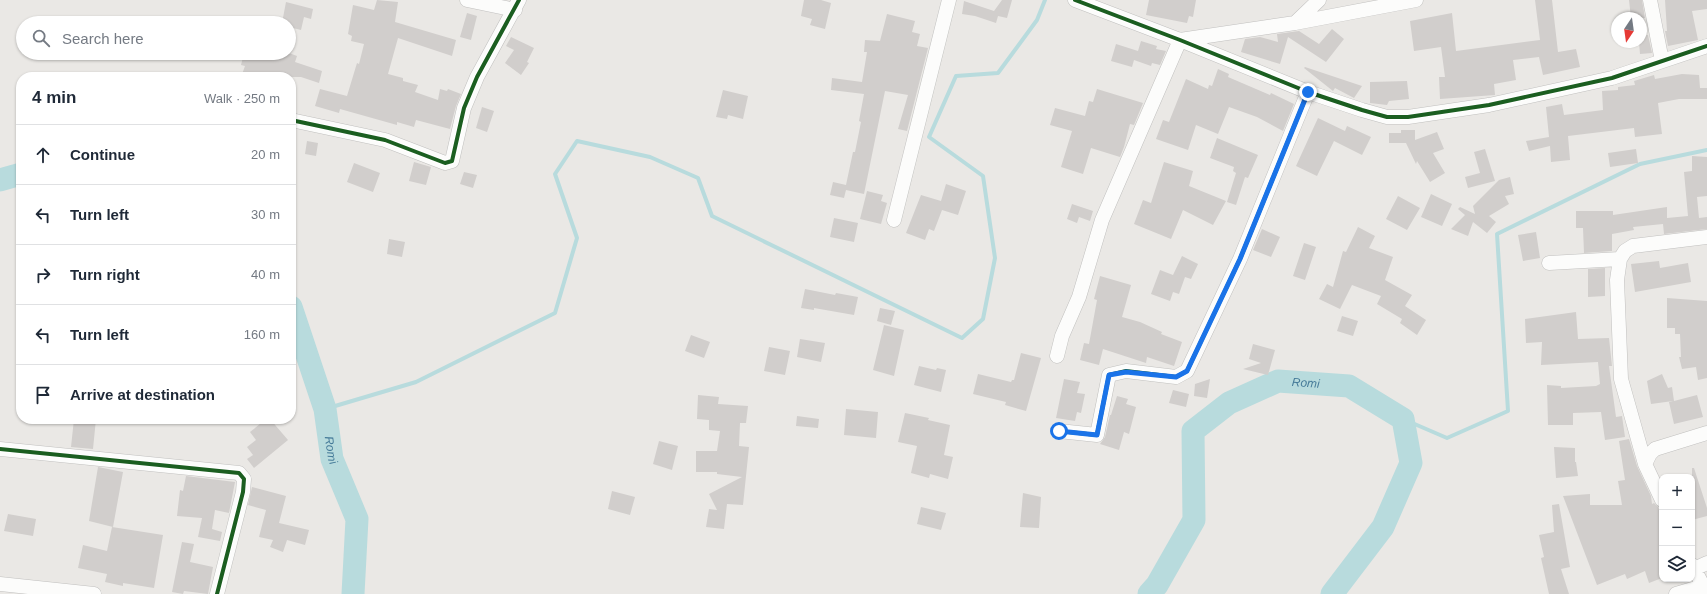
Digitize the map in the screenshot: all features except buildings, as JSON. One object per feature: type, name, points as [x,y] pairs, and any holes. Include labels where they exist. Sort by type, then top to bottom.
[{"type":"street","points":[[296,121],[385,140],[445,163],[452,161],[464,108],[490,51],[517,5],[467,0]]},
{"type":"street","points":[[894,220],[949,0]]},
{"type":"street","points":[[1075,0],[1180,40],[1308,92],[1374,114],[1387,116],[1408,117],[1489,105],[1612,78],[1707,46]]},
{"type":"street","points":[[1295,23],[1319,0]]},
{"type":"street","points":[[1180,40],[1295,23],[1416,0]]},
{"type":"street","points":[[1650,0],[1662,61]]},
{"type":"street","points":[[1057,356],[1062,336],[1079,297],[1102,220],[1180,40]]},
{"type":"street","points":[[1059,431],[1097,435],[1109,375],[1126,372],[1176,377],[1187,371],[1240,259],[1308,92]]},
{"type":"street","points":[[1659,494],[1645,464],[1621,379],[1618,280],[1620,259],[1625,251],[1633,246],[1707,237]]},
{"type":"street","points":[[1549,263],[1620,259]]},
{"type":"street","points":[[1645,464],[1650,454],[1655,449],[1707,433]]},
{"type":"street","points":[[0,449],[239,473],[244,478],[244,492],[217,594]]},
{"type":"street","points":[[1676,594],[1705,590],[1698,566]]},
{"type":"street","points":[[0,584],[94,594]]},
{"type":"waterway","points":[[325,409],[416,382],[555,313],[577,238],[555,174],[577,141],[650,157],[698,178],[712,216],[962,338],[983,319],[995,258],[983,176],[929,137],[956,76],[998,73],[1037,20],[1045,0]]},
{"type":"waterway","points":[[1403,419],[1447,438],[1508,411],[1497,234],[1640,164],[1707,150]]},
{"type":"waterway","name":"Romi","points":[[0,180],[16,175]]},
{"type":"waterway","name":"Romi","points":[[296,322],[325,409],[332,459],[357,519],[353,594]]},
{"type":"waterway","name":"Romi","points":[[1149,594],[1157,585],[1194,520],[1193,431],[1229,403],[1278,381],[1349,386],[1403,419],[1411,463],[1383,527],[1332,594]]},
{"type":"cycle path","points":[[296,121],[385,140],[445,163],[452,161],[464,108],[477,77],[519,0]]},
{"type":"cycle path","points":[[1075,0],[1180,40],[1308,92],[1387,117],[1408,117],[1489,105],[1612,78],[1707,46]]},
{"type":"cycle path","points":[[1059,431],[1097,435],[1109,375],[1126,371],[1176,377],[1187,371],[1240,259],[1308,92]]},
{"type":"cycle path","points":[[0,449],[239,473],[244,479],[243,492],[217,594]]},
{"type":"route","points":[[1059,431],[1097,435],[1109,375],[1126,372],[1176,377],[1187,371],[1240,259],[1308,92]]}]
